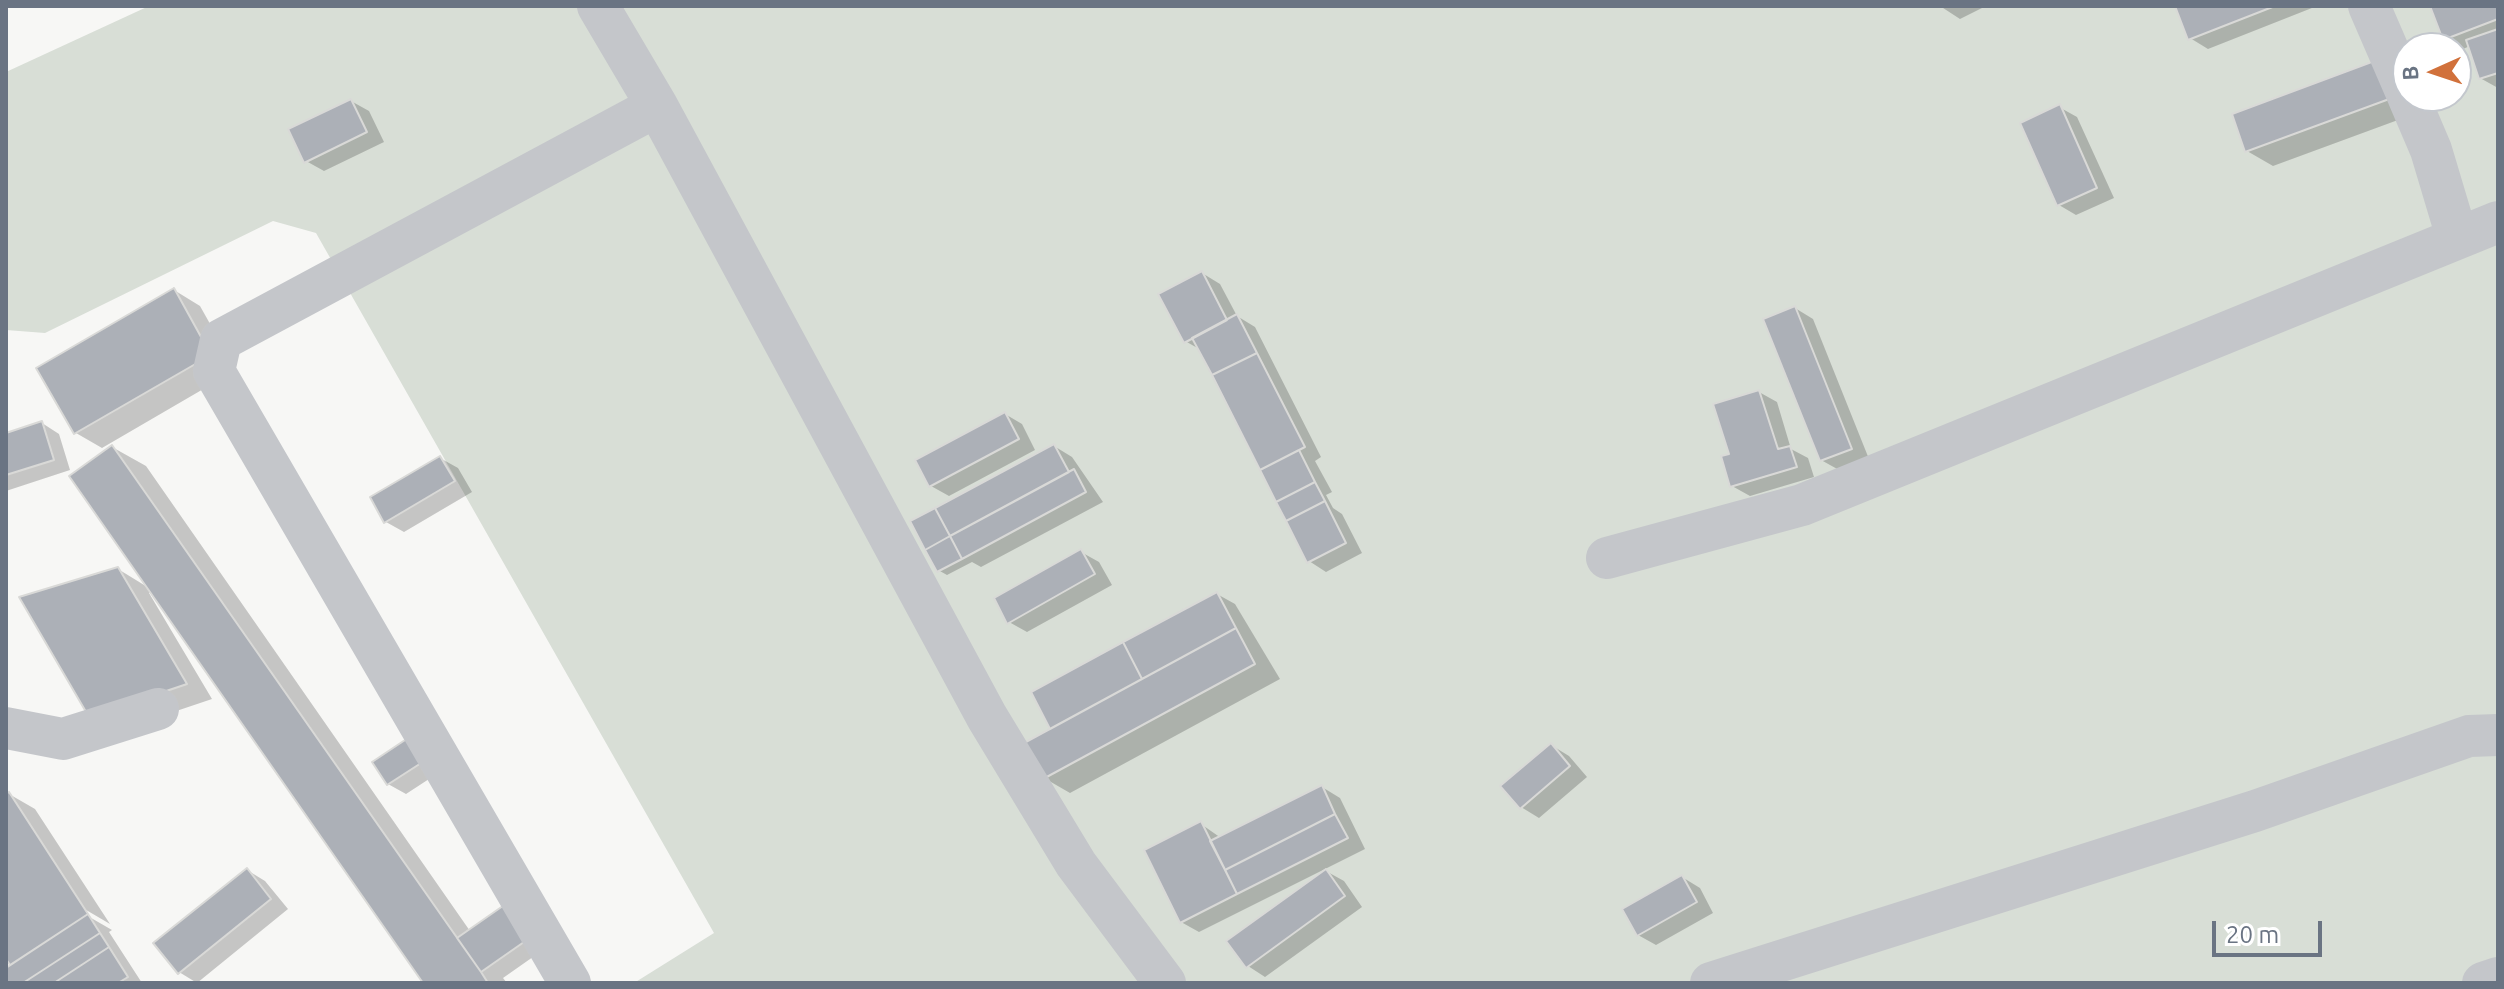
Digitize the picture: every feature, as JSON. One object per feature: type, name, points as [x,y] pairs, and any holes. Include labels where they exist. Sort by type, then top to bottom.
[{"type":"street","points":[[598,6],[657,106],[987,717],[1076,864],[1165,983]]},
{"type":"street","points":[[2369,6],[2392,59]]},
{"type":"street","points":[[570,983],[214,371],[221,340],[657,106]]},
{"type":"street","points":[[2415,112],[2431,150],[2457,237]]},
{"type":"street","points":[[1607,558],[1802,505],[2498,222]]},
{"type":"street","points":[[6,728],[63,739],[158,709]]},
{"type":"street","points":[[1729,978],[2255,811],[2469,736],[2498,735]]},
{"type":"street","points":[[2483,983],[2498,978]]},
{"type":"shaded area","points":[[149,6],[2498,6],[2498,983],[634,983],[714,933],[316,233],[273,221],[45,333],[6,330],[6,72]]},
{"type":"building","points":[[2175,6],[2275,6],[2188,40]]},
{"type":"building","points":[[2430,6],[2497,6],[2498,19],[2464,32],[2440,32]]},
{"type":"building","points":[[2498,29],[2498,73],[2479,79],[2472,58],[2472,38]]},
{"type":"building","points":[[2377,60],[2392,98],[2245,152],[2232,114]]},
{"type":"building","points":[[351,99],[367,132],[304,163],[288,129]]},
{"type":"building","points":[[2060,104],[2097,188],[2057,206],[2020,123]]},
{"type":"building","points":[[1202,271],[1227,320],[1184,343],[1158,294]]},
{"type":"building","points":[[174,288],[211,355],[74,434],[36,368]]},
{"type":"building","points":[[1795,306],[1852,449],[1820,461],[1763,319]]},
{"type":"building","points":[[1237,314],[1257,353],[1212,375],[1192,338]]},
{"type":"building","points":[[1257,353],[1305,447],[1260,470],[1212,375]]},
{"type":"building","points":[[1759,390],[1778,449],[1790,446],[1797,467],[1730,487],[1721,456],[1729,454],[1713,404]]},
{"type":"building","points":[[1005,412],[1019,439],[929,487],[915,460]]},
{"type":"building","points":[[42,421],[54,460],[6,475],[6,433]]},
{"type":"building","points":[[1054,444],[1069,472],[950,536],[935,508]]},
{"type":"building","points":[[112,445],[488,983],[423,983],[69,476]]},
{"type":"building","points":[[1299,450],[1315,482],[1276,502],[1260,470]]},
{"type":"building","points":[[440,456],[455,481],[384,523],[370,497]]},
{"type":"building","points":[[1074,469],[1086,492],[962,559],[950,536]]},
{"type":"building","points":[[1315,482],[1325,501],[1286,521],[1276,502]]},
{"type":"building","points":[[1325,501],[1346,543],[1307,563],[1286,521]]},
{"type":"building","points":[[935,508],[950,536],[925,550],[910,521]]},
{"type":"building","points":[[950,536],[962,559],[937,572],[925,550]]},
{"type":"building","points":[[1081,549],[1095,574],[1007,624],[994,598]]},
{"type":"building","points":[[118,567],[187,684],[89,717],[19,597]]},
{"type":"building","points":[[1217,592],[1236,628],[1142,679],[1123,642]]},
{"type":"building","points":[[1236,628],[1255,664],[1043,779],[1024,743]]},
{"type":"building","points":[[1123,642],[1142,679],[1050,729],[1031,692]]},
{"type":"building","points":[[417,732],[432,756],[387,785],[372,762]]},
{"type":"building","points":[[1551,743],[1570,766],[1520,809],[1500,786]]},
{"type":"building","points":[[1322,785],[1335,814],[1225,870],[1210,841]]},
{"type":"building","points":[[9,792],[88,914],[10,965],[6,959],[6,794]]},
{"type":"building","points":[[1335,814],[1348,838],[1237,894],[1225,870]]},
{"type":"building","points":[[1201,821],[1237,894],[1180,923],[1144,850]]},
{"type":"building","points":[[247,868],[271,899],[178,974],[153,943]]},
{"type":"building","points":[[1326,869],[1345,896],[1246,968],[1226,941]]},
{"type":"building","points":[[1682,875],[1697,902],[1637,936],[1622,909]]},
{"type":"building","points":[[510,901],[534,935],[481,972],[457,938]]},
{"type":"building","points":[[88,914],[100,933],[23,983],[6,983],[6,968]]},
{"type":"building","points":[[100,933],[109,947],[54,983],[23,983]]},
{"type":"building","points":[[109,947],[128,977],[118,983],[54,983]]}]
